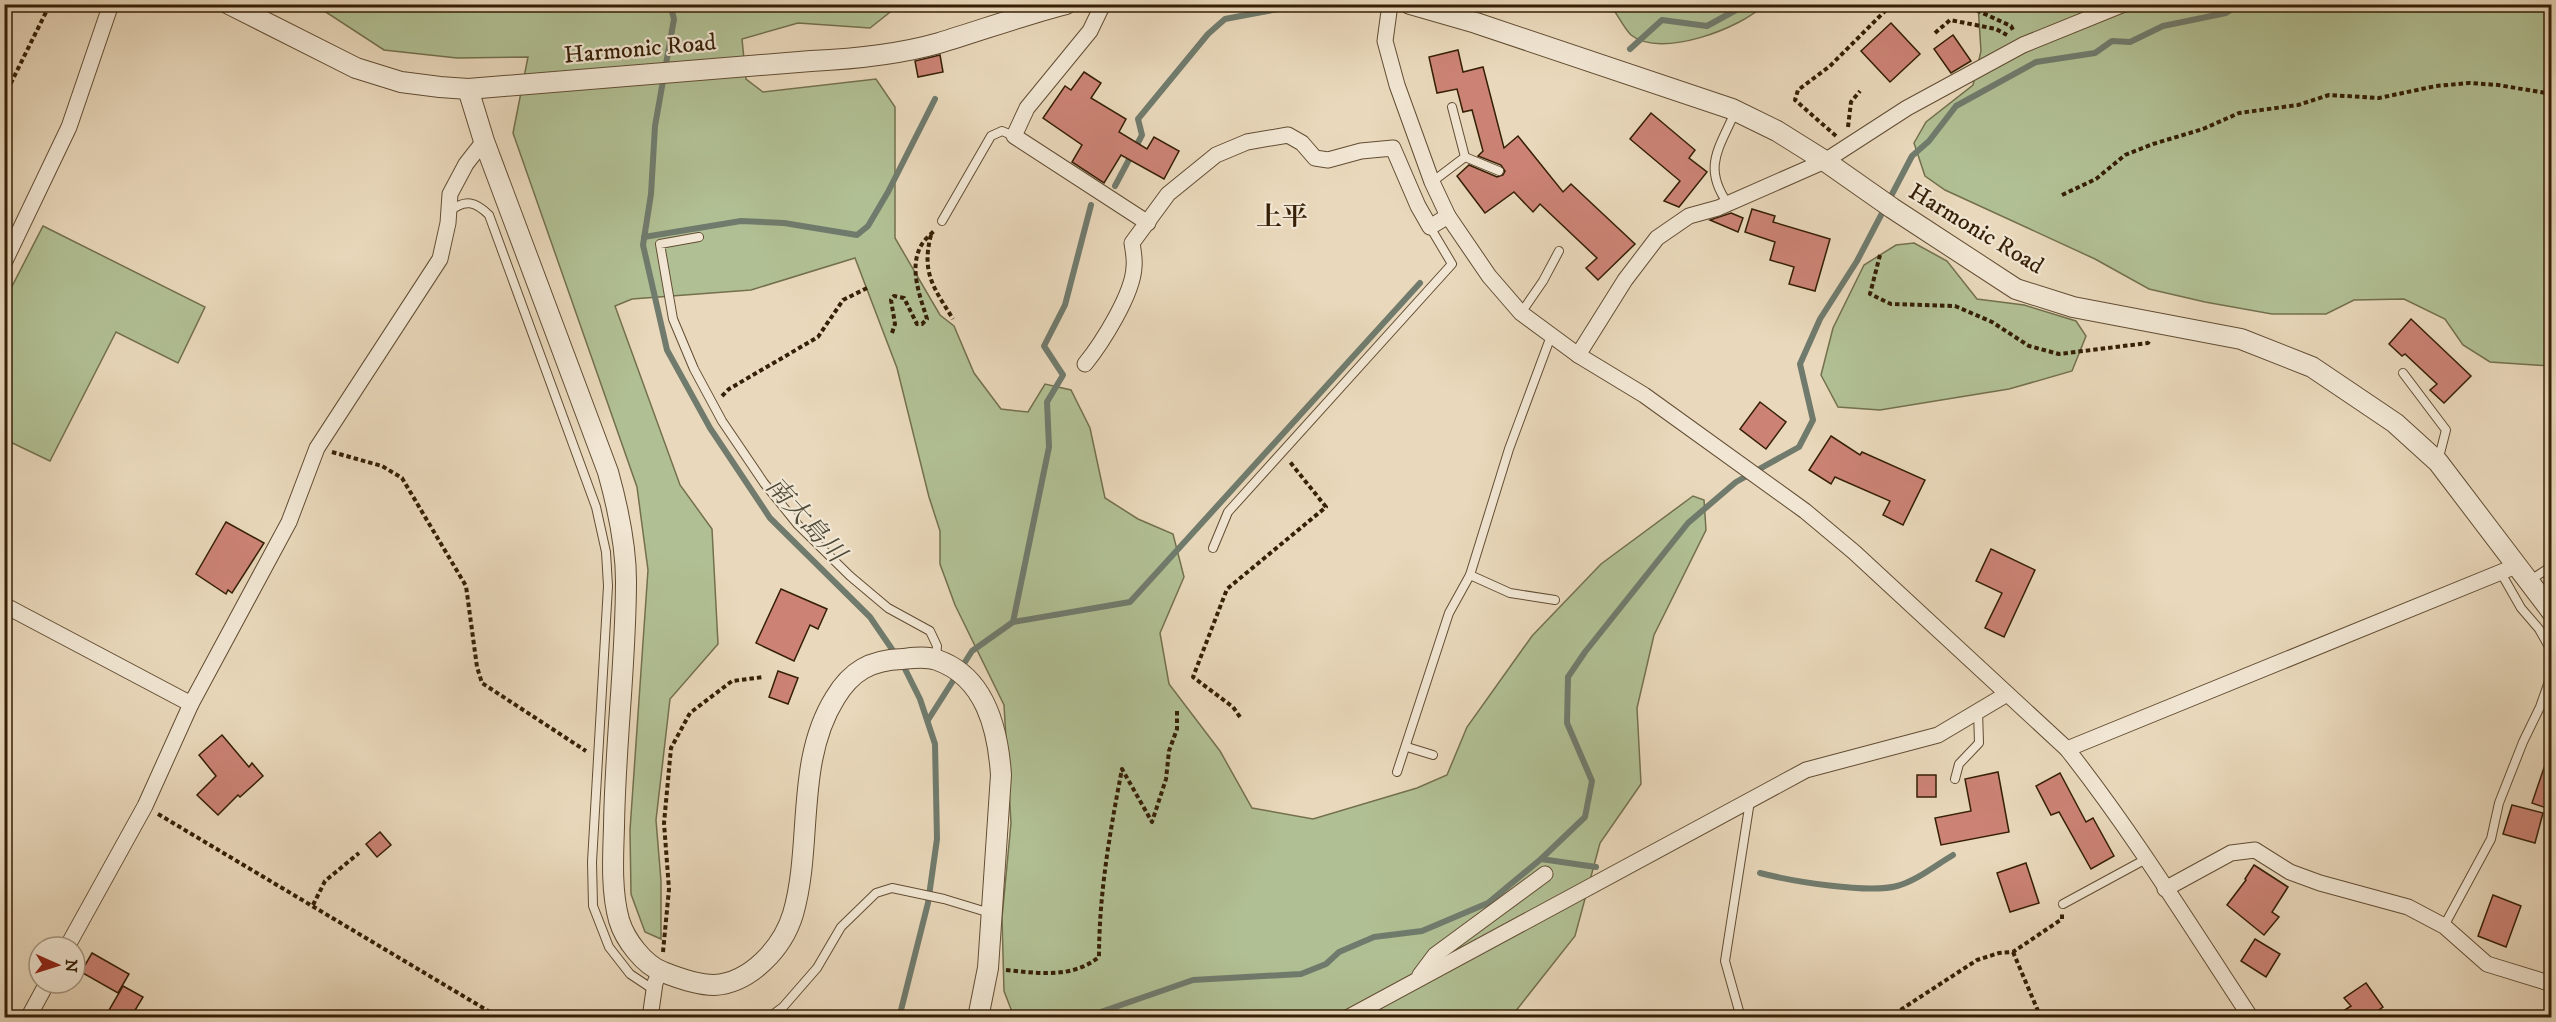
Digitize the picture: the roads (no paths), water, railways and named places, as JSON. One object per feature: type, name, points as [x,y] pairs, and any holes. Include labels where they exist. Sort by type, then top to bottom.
[{"type":"street","points":[[4,263],[69,127],[111,4]]},
{"type":"street","name":"Harmonic Road","points":[[229,4],[356,68],[401,82],[468,89],[811,61],[850,60],[937,43],[1066,4]]},
{"type":"street","points":[[1103,4],[1090,31],[1027,108],[1014,136],[1148,223]]},
{"type":"street","points":[[1390,4],[1385,41],[1396,85],[1432,182],[1448,216],[1489,276],[1521,313],[1551,336],[1644,395],[1743,465],[1854,552],[2067,748],[2146,859],[2252,1017]]},
{"type":"street","name":"Harmonic Road","points":[[1410,4],[1476,23],[1736,111],[1777,131],[1825,161],[2016,288],[2073,307],[2241,339],[2312,367],[2395,423],[2438,462],[2515,574],[2552,612]]},
{"type":"street","points":[[1578,355],[1624,280],[1657,238],[1689,216],[1728,204],[1825,161],[1907,108],[2023,45],[2124,4]]},
{"type":"street","points":[[468,89],[484,141],[608,472],[617,503],[624,546],[626,614],[614,811],[613,875],[619,921],[634,950],[657,981],[650,1017]]},
{"type":"street","points":[[1085,364],[1098,347],[1128,294],[1134,268],[1132,243],[1168,194],[1216,155],[1247,142],[1288,135],[1302,142],[1315,158],[1328,160],[1361,152],[1393,148],[1418,206],[1430,227],[1448,216]]},
{"type":"street","points":[[74,935],[145,806],[191,704],[289,522],[316,448],[440,259],[450,194],[466,164],[484,141]]},
{"type":"street","points":[[2067,748],[2515,574]]},
{"type":"street","points":[[4,605],[191,704]]},
{"type":"street","points":[[657,981],[714,985],[740,978],[759,966],[781,939],[792,918],[799,889],[811,772],[819,729],[834,698],[845,684],[862,667],[888,659],[941,665],[976,690],[988,709],[995,727],[1001,775],[988,968],[978,1017]]},
{"type":"street","points":[[1347,1017],[1806,770],[1938,735],[2007,694]]},
{"type":"street","points":[[2165,889],[2231,854],[2255,850],[2290,872],[2320,883],[2408,907],[2444,926],[2487,964],[2552,984]]},
{"type":"street","points":[[1416,980],[1435,956],[1545,874]]},
{"type":"street","points":[[28,1017],[40,995]]},
{"type":"lane","points":[[1452,107],[1465,157]]},
{"type":"lane","points":[[1728,204],[1717,188],[1713,172],[1717,153],[1736,111]]},
{"type":"lane","points":[[942,221],[991,136],[1002,131],[1014,136]]},
{"type":"lane","points":[[1432,182],[1465,157]]},
{"type":"lane","points":[[1465,157],[1499,171]]},
{"type":"lane","points":[[449,212],[464,203],[478,204],[489,215],[596,507],[606,552],[608,586],[592,862],[593,906],[609,947],[630,974],[657,981]]},
{"type":"lane","points":[[1213,548],[1228,512],[1452,264],[1430,227]]},
{"type":"lane","points":[[699,237],[660,244],[674,320],[694,369],[713,405],[764,483],[798,525],[850,576],[888,608],[930,631],[937,646],[941,665]]},
{"type":"lane","points":[[1521,313],[1543,281],[1559,251]]},
{"type":"lane","points":[[1397,772],[1449,613],[1470,575],[1509,449],[1551,336]]},
{"type":"lane","points":[[2403,373],[2446,430],[2438,462]]},
{"type":"lane","points":[[2552,478],[2552,483]]},
{"type":"lane","points":[[2552,566],[2515,574],[2521,608],[2539,629],[2552,652]]},
{"type":"lane","points":[[1470,575],[1510,593],[1555,600]]},
{"type":"lane","points":[[2444,926],[2491,839],[2499,803],[2552,673]]},
{"type":"lane","points":[[1955,779],[1959,764],[1979,743],[1978,711]]},
{"type":"lane","points":[[1407,747],[1433,754]]},
{"type":"lane","points":[[1741,1017],[1725,961],[1750,800]]},
{"type":"lane","points":[[2063,904],[2146,859]]},
{"type":"lane","points":[[768,1017],[783,1007],[810,976],[841,927],[876,893],[892,888],[944,899],[991,914]]},
{"type":"waterway","name":"南大島川","points":[[670,4],[674,19],[655,126],[651,194],[643,245],[667,350],[710,428],[770,518],[870,617],[896,655]]},
{"type":"waterway","points":[[1630,49],[1662,20],[1707,26],[1747,4]]},
{"type":"waterway","points":[[1010,1015],[1092,1015],[1193,980],[1301,974],[1326,964],[1339,952],[1374,937],[1422,931],[1488,903],[1541,859],[1585,817],[1592,781],[1567,723],[1568,677],[1585,652],[1688,523],[1736,482],[1799,447],[1813,420],[1800,364],[1820,319],[1857,261],[1912,156],[1929,141],[1956,106],[2036,62],[2095,53],[2112,41],[2130,42],[2163,26],[2226,13],[2240,4]]},
{"type":"waterway","points":[[1115,186],[1142,135],[1138,119],[1208,34],[1225,19],[1278,9]]},
{"type":"waterway","points":[[644,237],[741,221],[784,223],[857,235],[868,226],[888,192],[935,99]]},
{"type":"waterway","points":[[1013,622],[1049,447],[1047,402],[1063,375],[1044,346],[1065,305],[1091,205]]},
{"type":"waterway","points":[[928,720],[972,651],[1013,622],[1130,602],[1420,283]]},
{"type":"waterway","name":"南大島川","points":[[899,1018],[928,903],[937,839],[935,744],[920,699],[902,663]]},
{"type":"waterway","points":[[1760,873],[1829,886],[1884,888],[1911,880],[1953,855]]},
{"type":"waterway","points":[[1541,859],[1596,867]]},
{"type":"district","name":"上平","points":[[1282,217]]}]
